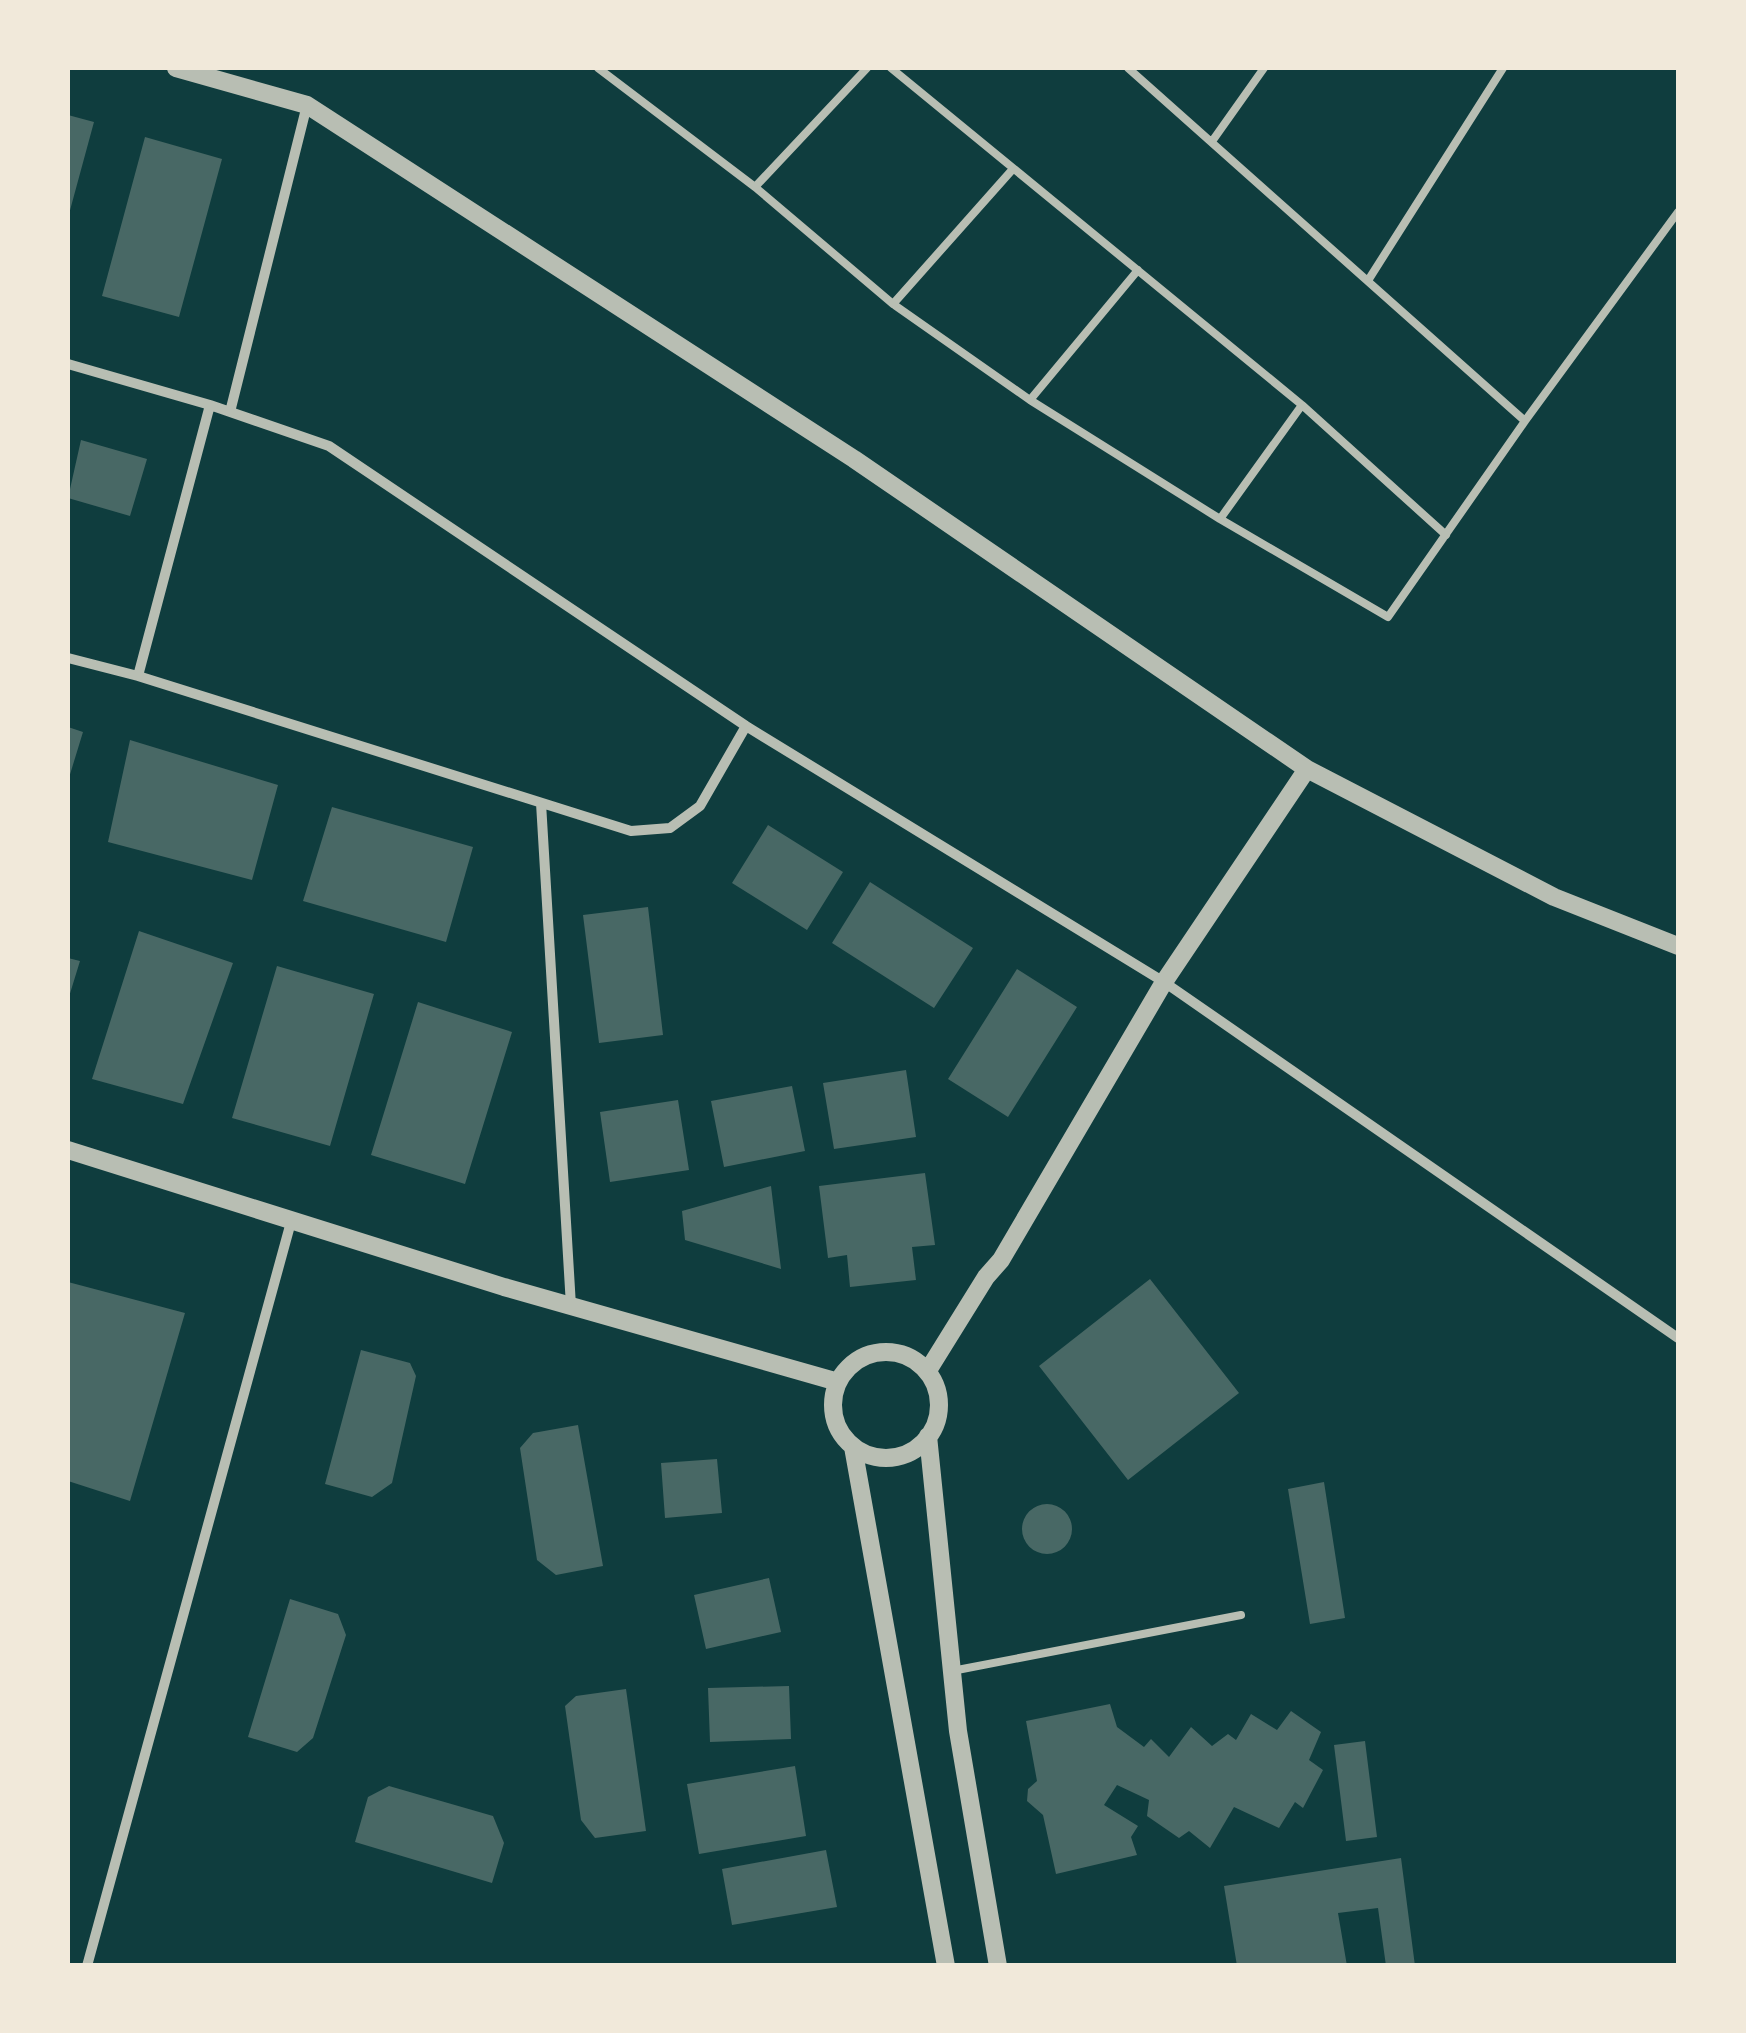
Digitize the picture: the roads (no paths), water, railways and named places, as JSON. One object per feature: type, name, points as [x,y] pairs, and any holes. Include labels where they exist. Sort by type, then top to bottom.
[{"type":"street","points":[[176,68],[308,106],[854,458],[1307,769],[1554,897],[1678,946]]},
{"type":"street","points":[[230,412],[308,106]]},
{"type":"street","points":[[68,364],[210,404],[329,446],[746,726],[1164,982],[1678,1338]]},
{"type":"street","points":[[138,676],[210,404]]},
{"type":"street","points":[[68,658],[138,676],[631,831],[670,828],[700,806],[746,726]]},
{"type":"street","points":[[927,1372],[986,1277],[1001,1260],[1164,982],[1307,769]]},
{"type":"street","points":[[541,803],[571,1306]]},
{"type":"street","points":[[68,1150],[291,1222],[838,1382]]},
{"type":"street","points":[[87,1966],[291,1222]]},
{"type":"street","points":[[880,1352],[898,1354],[914,1360],[927,1372],[936,1387],[939,1404],[928,1436],[917,1448],[902,1455],[868,1455],[841,1434],[834,1417],[833,1399],[848,1367],[863,1356],[880,1352]]},
{"type":"street","points":[[928,1436],[958,1731],[998,1966]]},
{"type":"street","points":[[854,1446],[946,1966]]},
{"type":"lane","points":[[598,68],[755,186],[893,304],[1030,400],[1388,616],[1678,212]]},
{"type":"lane","points":[[755,186],[867,68]]},
{"type":"lane","points":[[891,68],[1302,405],[1446,536]]},
{"type":"lane","points":[[1128,68],[1525,421]]},
{"type":"lane","points":[[1213,140],[1264,68]]},
{"type":"lane","points":[[1369,279],[1503,68]]},
{"type":"lane","points":[[893,304],[1012,170]]},
{"type":"lane","points":[[1030,400],[1138,270]]},
{"type":"lane","points":[[1220,518],[1302,405]]},
{"type":"lane","points":[[952,1671],[1240,1615]]}]
